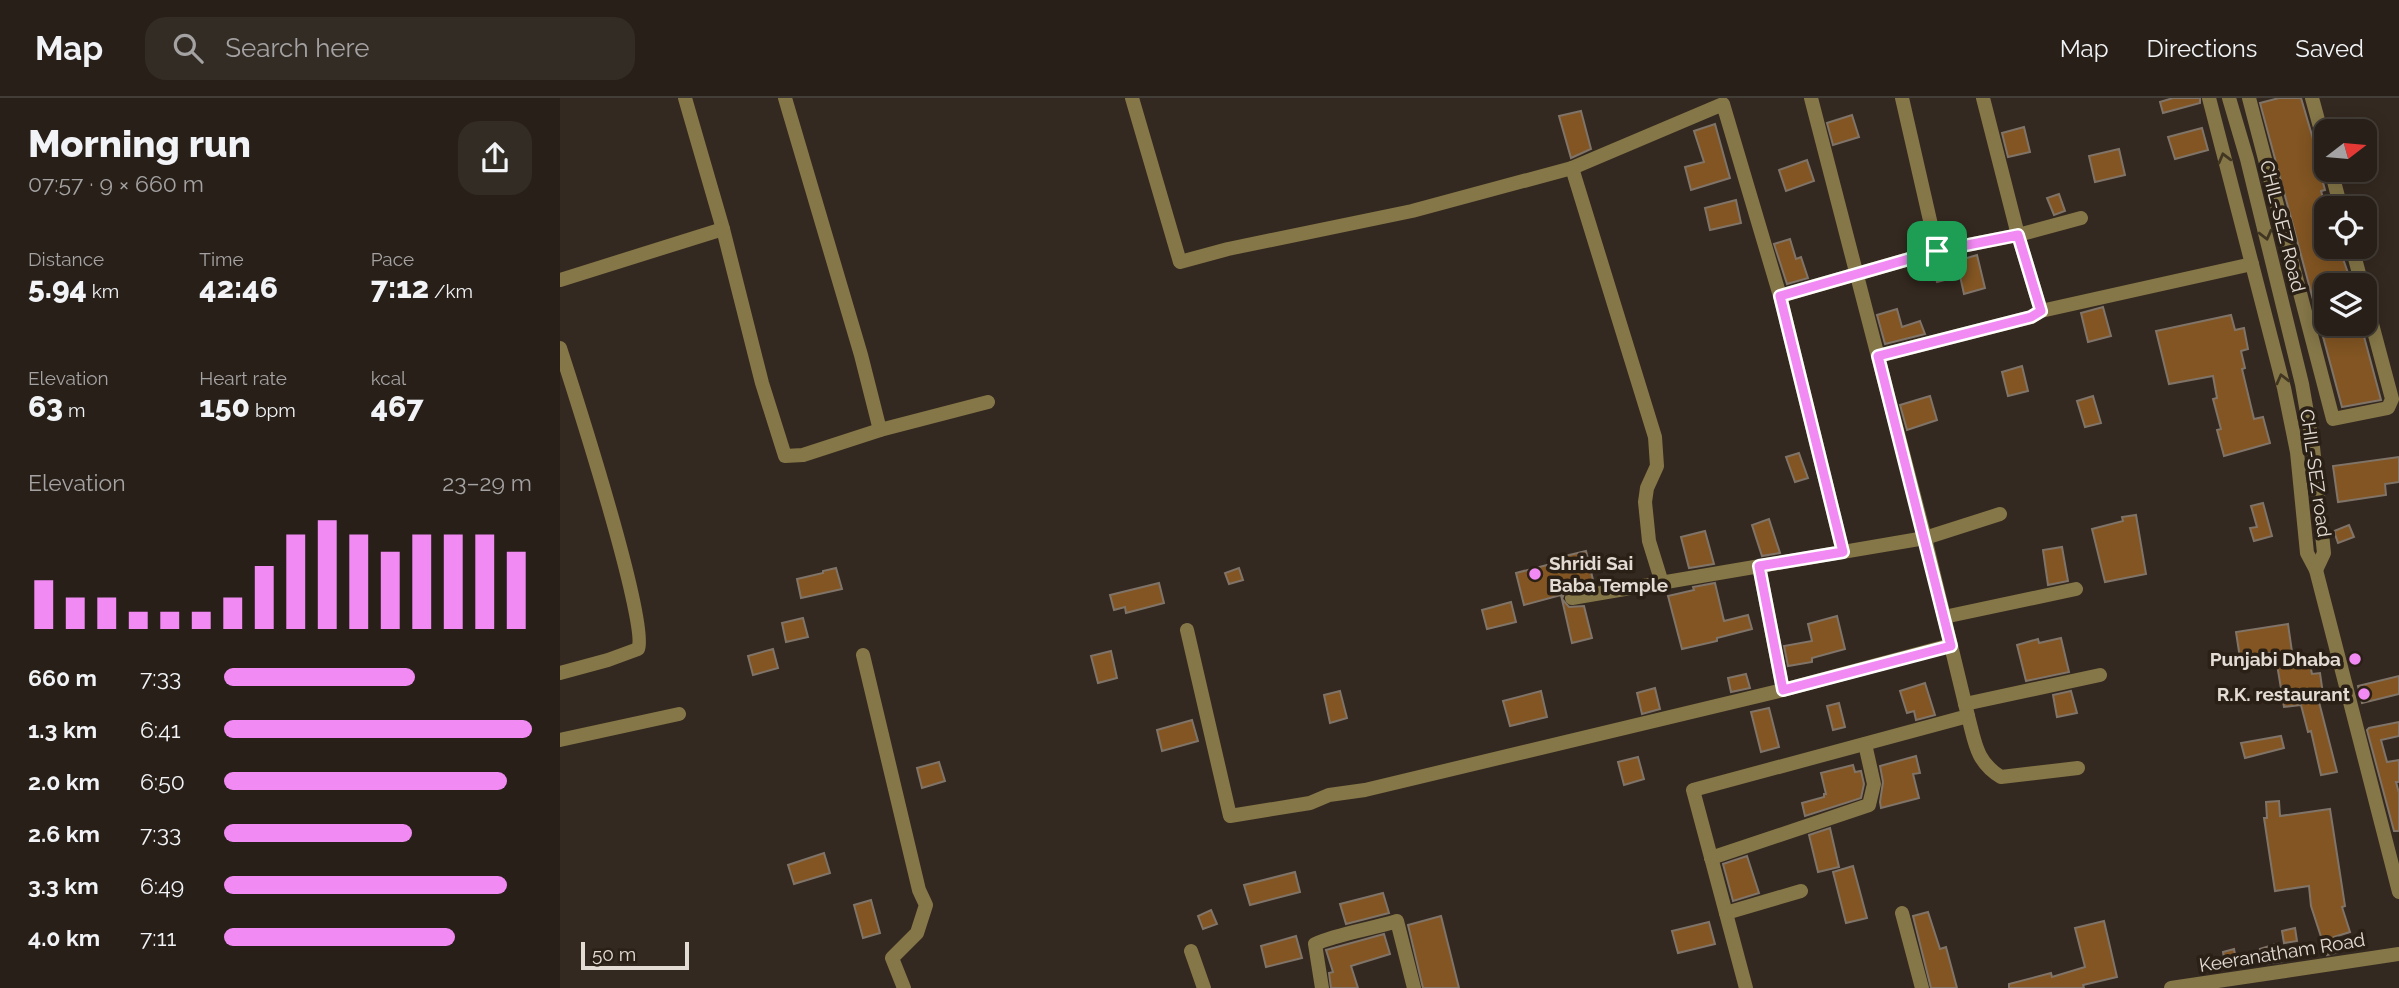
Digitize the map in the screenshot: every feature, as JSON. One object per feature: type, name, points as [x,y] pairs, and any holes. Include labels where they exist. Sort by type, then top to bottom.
[{"type":"street","points":[[685,98],[723,229],[762,383],[785,456],[803,455],[880,430],[988,402]]},
{"type":"street","points":[[785,98],[861,355],[880,430]]},
{"type":"street","points":[[1132,98],[1180,262],[1228,249],[1412,211],[1572,168],[1738,98]]},
{"type":"street","points":[[1811,98],[1980,757],[1985,766],[2001,777],[2078,768]]},
{"type":"street","points":[[1902,98],[1937,251]]},
{"type":"street","points":[[1983,98],[2018,235],[2041,311]]},
{"type":"street","name":"CHIL-SEZ road","points":[[2209,98],[2284,388],[2297,452],[2307,553],[2316,570],[2399,892]]},
{"type":"street","name":"CHIL-SEZ Road","points":[[2229,98],[2251,172],[2306,409],[2313,447],[2324,553],[2316,570]]},
{"type":"street","points":[[2249,98],[2333,419],[2388,408],[2392,399],[2375,336]]},
{"type":"street","points":[[2312,98],[2318,119]]},
{"type":"street","points":[[1723,104],[1780,296],[1843,552]]},
{"type":"street","points":[[1572,168],[1655,437],[1657,466],[1647,488],[1645,502],[1649,541],[1662,583]]},
{"type":"street","points":[[1780,296],[1937,251],[2018,235],[2081,218]]},
{"type":"street","points":[[560,280],[723,229]]},
{"type":"street","points":[[1878,356],[2031,317],[2041,311],[2252,264]]},
{"type":"street","points":[[560,348],[595,459],[637,614],[641,643],[638,649],[560,673]]},
{"type":"street","points":[[1572,598],[1925,538],[2000,514]]},
{"type":"street","points":[[1759,566],[1783,690]]},
{"type":"street","points":[[1944,617],[2076,589]]},
{"type":"street","points":[[1187,630],[1230,816],[1310,803],[1329,795],[1364,790],[1783,690],[1951,646]]},
{"type":"street","points":[[863,654],[919,890],[926,905],[917,933],[892,958],[904,988]]},
{"type":"street","points":[[1746,988],[1693,790],[1865,744],[1966,710],[2100,675]]},
{"type":"street","points":[[560,740],[679,714]]},
{"type":"street","points":[[1711,859],[1869,805],[1874,784],[1865,744]]},
{"type":"street","points":[[1726,913],[1801,891]]},
{"type":"street","points":[[1902,913],[1922,988]]},
{"type":"street","points":[[1322,988],[1315,944],[1396,921],[1414,988]]},
{"type":"street","points":[[1191,951],[1204,988]]},
{"type":"street","name":"Keeranatham Road","points":[[2171,988],[2219,985],[2399,954]]},
{"type":"building","points":[[2173,98],[2200,98],[2200,103],[2163,113],[2160,102]]},
{"type":"building","points":[[2279,98],[2301,98],[2314,142],[2314,182],[2323,182],[2325,190],[2321,191],[2322,196],[2314,196],[2314,259],[2343,259],[2348,273],[2314,273],[2314,303],[2260,103]]},
{"type":"building","points":[[1581,111],[1591,149],[1571,158],[1559,116]]},
{"type":"building","points":[[1852,115],[1859,137],[1833,145],[1827,123]]},
{"type":"building","points":[[1715,124],[1730,178],[1691,190],[1685,167],[1704,162],[1694,131]]},
{"type":"building","points":[[2024,127],[2030,152],[2008,157],[2002,133]]},
{"type":"building","points":[[2202,128],[2208,150],[2175,159],[2168,137]]},
{"type":"building","points":[[2119,149],[2125,175],[2095,182],[2089,156]]},
{"type":"building","points":[[1807,160],[1814,181],[1786,191],[1779,170]]},
{"type":"building","points":[[2059,194],[2065,211],[2054,215],[2047,198]]},
{"type":"building","points":[[1736,200],[1741,223],[1710,230],[1705,208]]},
{"type":"building","points":[[1790,239],[1796,259],[1801,257],[1808,278],[1787,284],[1774,244]]},
{"type":"building","points":[[1977,255],[1985,288],[1964,294],[1960,276],[1937,282],[1933,268]]},
{"type":"building","points":[[2103,307],[2111,336],[2088,342],[2081,313]]},
{"type":"building","points":[[1897,309],[1902,327],[1920,321],[1925,334],[1885,344],[1877,315]]},
{"type":"building","points":[[2231,315],[2235,330],[2244,328],[2248,349],[2241,351],[2245,368],[2242,369],[2254,419],[2263,417],[2270,443],[2224,456],[2217,430],[2221,429],[2213,399],[2217,398],[2213,376],[2169,384],[2156,331]]},
{"type":"building","points":[[2323,336],[2364,336],[2381,400],[2342,407]]},
{"type":"building","points":[[2022,366],[2028,391],[2008,396],[2002,372]]},
{"type":"building","points":[[1930,396],[1937,420],[1907,430],[1900,405]]},
{"type":"building","points":[[2093,396],[2101,423],[2085,427],[2077,401]]},
{"type":"building","points":[[1799,453],[1808,478],[1795,482],[1786,457]]},
{"type":"building","points":[[2399,457],[2399,482],[2385,484],[2386,495],[2338,502],[2333,466]]},
{"type":"building","points":[[2263,503],[2272,536],[2254,541],[2250,528],[2257,527],[2251,506]]},
{"type":"building","points":[[2136,515],[2146,574],[2105,582],[2092,529],[2123,521],[2122,517]]},
{"type":"building","points":[[1769,519],[1780,553],[1762,556],[1752,525]]},
{"type":"building","points":[[2349,525],[2354,537],[2338,543],[2334,531]]},
{"type":"building","points":[[1705,531],[1714,564],[1689,568],[1681,537]]},
{"type":"building","points":[[2062,547],[2068,581],[2048,585],[2043,550]]},
{"type":"building","points":[[1586,551],[1594,584],[1565,591],[1562,599],[1569,607],[1584,606],[1592,638],[1572,643],[1561,595],[1524,605],[1516,573],[1566,560],[1565,556]]},
{"type":"building","points":[[836,568],[842,589],[801,598],[797,579]]},
{"type":"building","points":[[1239,568],[1243,580],[1229,584],[1225,573]]},
{"type":"building","points":[[1159,583],[1164,603],[1126,613],[1125,607],[1114,610],[1110,595]]},
{"type":"building","points":[[1715,583],[1724,621],[1748,615],[1752,629],[1682,649],[1668,596]]},
{"type":"building","points":[[1511,602],[1516,622],[1487,629],[1482,610]]},
{"type":"building","points":[[1837,616],[1845,649],[1812,658],[1812,662],[1788,666],[1784,646],[1812,641],[1808,624]]},
{"type":"building","points":[[803,618],[808,637],[786,642],[782,623]]},
{"type":"building","points":[[2288,624],[2294,666],[2310,664],[2312,674],[2320,673],[2324,701],[2319,702],[2337,772],[2321,775],[2311,731],[2308,732],[2301,705],[2284,707],[2275,652],[2240,658],[2236,632]]},
{"type":"building","points":[[2061,638],[2069,672],[2026,681],[2017,645],[2038,639],[2039,643]]},
{"type":"building","points":[[773,649],[778,668],[753,675],[748,656]]},
{"type":"building","points":[[1111,651],[1117,678],[1098,683],[1091,656]]},
{"type":"building","points":[[1746,674],[1750,688],[1731,692],[1728,678]]},
{"type":"building","points":[[2399,676],[2399,694],[2362,703],[2358,686]]},
{"type":"building","points":[[1925,683],[1935,715],[1916,720],[1914,711],[1907,713],[1900,691]]},
{"type":"building","points":[[1655,688],[1660,709],[1642,714],[1637,693]]},
{"type":"building","points":[[1340,691],[1347,718],[1330,723],[1324,695]]},
{"type":"building","points":[[1541,691],[1547,717],[1510,726],[1503,701]]},
{"type":"building","points":[[2071,691],[2077,713],[2057,717],[2053,695]]},
{"type":"building","points":[[1839,703],[1845,727],[1833,730],[1827,706]]},
{"type":"building","points":[[1769,708],[1779,747],[1761,752],[1751,712]]},
{"type":"building","points":[[1192,720],[1198,741],[1162,751],[1157,730]]},
{"type":"building","points":[[2399,722],[2399,736],[2381,740],[2387,762],[2399,760],[2399,782],[2396,782],[2399,793],[2399,831],[2394,831],[2367,730]]},
{"type":"building","points":[[2281,736],[2284,748],[2245,758],[2241,743]]},
{"type":"building","points":[[1916,756],[1920,773],[1913,774],[1919,798],[1881,808],[1883,782],[1880,766]]},
{"type":"building","points":[[1638,757],[1644,779],[1624,785],[1618,762]]},
{"type":"building","points":[[939,762],[945,781],[922,788],[917,768]]},
{"type":"building","points":[[1853,765],[1855,772],[1861,771],[1864,784],[1861,798],[1805,816],[1802,803],[1824,797],[1826,794],[1821,773]]},
{"type":"building","points":[[2279,801],[2280,816],[2330,809],[2345,906],[2342,907],[2350,932],[2334,937],[2339,952],[2327,955],[2311,906],[2309,886],[2275,891],[2264,818],[2267,818],[2266,802]]},
{"type":"building","points":[[1830,828],[1839,867],[1818,872],[1809,835]]},
{"type":"building","points":[[824,853],[830,873],[794,884],[788,865]]},
{"type":"building","points":[[1747,856],[1759,893],[1733,901],[1723,864]]},
{"type":"building","points":[[1853,866],[1867,918],[1846,923],[1833,872]]},
{"type":"building","points":[[1295,872],[1300,892],[1250,905],[1244,885]]},
{"type":"building","points":[[1383,893],[1389,913],[1346,924],[1340,904]]},
{"type":"building","points":[[871,900],[880,933],[863,938],[854,905]]},
{"type":"building","points":[[1211,910],[1217,924],[1203,929],[1198,916]]},
{"type":"building","points":[[1928,912],[1940,949],[1946,947],[1957,988],[1931,988],[1913,916]]},
{"type":"building","points":[[1441,916],[1459,988],[1423,988],[1408,925]]},
{"type":"building","points":[[2104,921],[2117,977],[2083,985],[2084,988],[2009,988],[2009,984],[2051,973],[2052,977],[2085,967],[2075,928]]},
{"type":"building","points":[[1709,922],[1715,944],[1678,953],[1672,931]]},
{"type":"building","points":[[2295,928],[2297,941],[2284,943],[2282,931]]},
{"type":"building","points":[[1384,934],[1390,954],[1351,966],[1358,988],[1331,988],[1329,973],[1333,972],[1326,950]]},
{"type":"building","points":[[1296,936],[1302,958],[1266,967],[1261,946]]},
{"type":"building","points":[[2276,944],[2281,962],[2264,964],[2260,949]]},
{"type":"building","points":[[2234,949],[2237,966],[2226,969],[2223,952]]},
{"type":"place","name":"Shridi Sai Baba Temple","points":[[1535,574]]},
{"type":"place","name":"Punjabi Dhaba","points":[[2355,659]]},
{"type":"place","name":"R.K. restaurant","points":[[2364,694]]},
{"type":"route","points":[[2018,235],[2041,311],[2031,317],[1878,356],[1951,646],[1783,690],[1759,566],[1843,552],[1780,296],[1937,251],[2018,235]]}]
